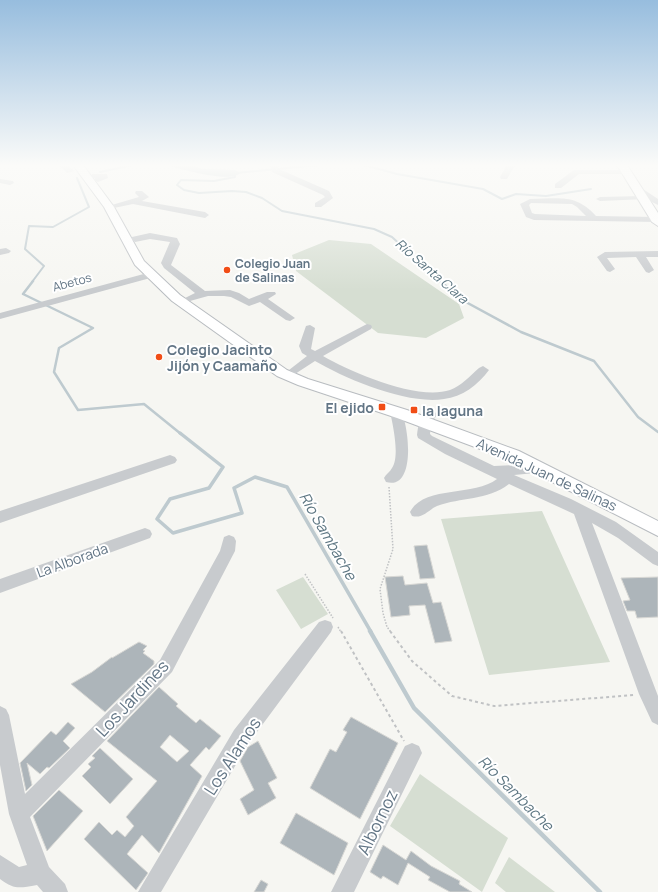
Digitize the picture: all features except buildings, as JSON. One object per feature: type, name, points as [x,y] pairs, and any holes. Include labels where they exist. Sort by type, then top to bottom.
[{"type":"highway","points":[[648,207],[657,221]]},
{"type":"main road","name":"Avenida Juan de Salinas","points":[[114,207],[143,253],[160,272],[282,373],[303,382],[396,412],[428,419],[541,469],[658,529]]},
{"type":"main road","name":"Avenida Juan de Salinas","points":[[114,207],[139,263],[151,274],[192,298],[295,370],[428,419],[511,445],[569,472],[658,517]]},
{"type":"street","points":[[157,207],[205,216]]},
{"type":"street","points":[[525,207],[529,215],[534,217],[592,217],[657,221]]},
{"type":"street","points":[[582,207],[592,217]]},
{"type":"street","points":[[135,239],[150,236],[174,240],[175,244],[166,264],[185,282],[192,298],[215,293],[233,295],[249,303],[271,294]]},
{"type":"street","points":[[639,254],[649,270]]},
{"type":"street","points":[[610,269],[603,260],[602,257],[605,255],[658,254]]},
{"type":"street","name":"Abetos","points":[[0,316],[151,274]]},
{"type":"street","points":[[260,298],[290,318]]},
{"type":"street","points":[[295,370],[315,356],[367,327]]},
{"type":"street","points":[[310,328],[305,346],[306,351],[343,372],[421,396],[433,397],[454,393],[466,386],[483,370]]},
{"type":"street","points":[[391,478],[399,471],[402,462],[400,426],[396,412]]},
{"type":"street","points":[[428,419],[423,435],[427,439],[507,478],[580,510],[613,527],[658,560]]},
{"type":"street","points":[[0,516],[170,460]]},
{"type":"street","points":[[493,471],[541,469]]},
{"type":"street","points":[[417,512],[431,503],[471,495],[500,486],[507,478]]},
{"type":"street","points":[[580,510],[648,694],[658,716]]},
{"type":"street","name":"La Alborada","points":[[0,586],[145,534]]},
{"type":"street","name":"Los Jardines","points":[[19,814],[166,666],[227,551],[229,542]]},
{"type":"street","name":"Los Alamos","points":[[150,892],[241,737],[325,627]]},
{"type":"street","points":[[0,715],[19,814],[41,874],[57,892]]},
{"type":"street","name":"Albornoz","points":[[342,892],[412,753]]},
{"type":"street","points":[[0,866],[16,878],[41,874]]},
{"type":"path","points":[[391,478],[388,491],[393,549],[380,589],[383,614],[387,626],[395,639],[412,661],[433,681],[452,696],[494,706],[648,694]]},
{"type":"path","points":[[305,574],[318,592],[391,720],[412,753]]},
{"type":"shaded area","points":[[329,240],[371,244],[459,304],[464,318],[426,338],[378,333],[296,271],[292,255]]},
{"type":"shaded area","points":[[542,511],[610,662],[489,675],[441,519]]},
{"type":"shaded area","points":[[303,577],[328,614],[301,629],[276,590]]},
{"type":"shaded area","points":[[420,774],[508,838],[482,892],[390,826]]},
{"type":"shaded area","points":[[509,857],[555,892],[506,892],[495,883]]},
{"type":"waterway","name":"Río Sambache","points":[[32,282],[44,266],[25,249],[29,226],[53,227],[89,207]]},
{"type":"waterway","name":"Río Santa Clara","points":[[275,207],[282,211],[374,229],[392,237],[441,282]]},
{"type":"waterway","name":"Río Sambache","points":[[33,281],[23,294],[93,328],[59,348],[54,372],[78,410],[144,404],[181,434]]},
{"type":"waterway","name":"Río Santa Clara","points":[[440,281],[464,301],[521,332],[594,361],[638,417],[658,432]]},
{"type":"waterway","name":"Río Sambache","points":[[180,433],[223,467],[209,488],[170,499],[157,519],[173,533],[242,513],[234,488],[255,477],[287,487],[371,632]]},
{"type":"waterway","name":"Río Sambache","points":[[370,631],[414,708],[600,892]]},
{"type":"place","name":"Colegio Juan de Salinas","points":[[227,270]]},
{"type":"place","name":"Colegio Jacinto Jijón y Caamaño","points":[[159,357]]},
{"type":"place","name":"El ejido","points":[[382,407]]},
{"type":"place","name":"la laguna","points":[[414,410]]}]
